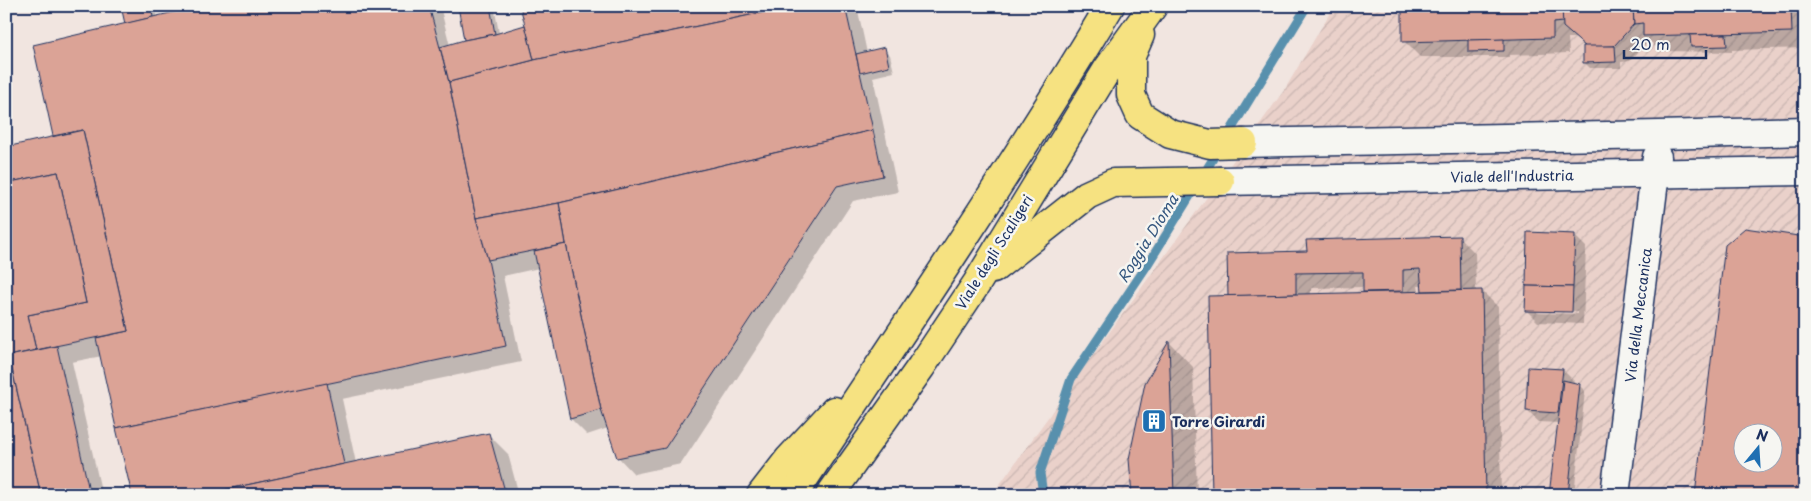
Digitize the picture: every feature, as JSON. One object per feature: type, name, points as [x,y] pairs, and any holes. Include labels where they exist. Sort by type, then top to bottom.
[{"type":"highway","points":[[794,495],[1065,80],[1110,6]]},
{"type":"highway","points":[[1151,10],[1131,56],[1131,95],[1140,115],[1170,134],[1210,144],[1243,143]]},
{"type":"highway","name":"Viale degli Scaligeri","points":[[830,495],[921,367],[977,283],[1108,70],[1151,10]]},
{"type":"highway","points":[[977,283],[1087,195],[1113,183],[1220,181]]},
{"type":"highway","points":[[761,495],[789,459],[891,349]]},
{"type":"highway","points":[[848,495],[921,367]]},
{"type":"street","points":[[1243,143],[1659,135],[1805,130]]},
{"type":"street","name":"Via della Meccanica","points":[[1614,495],[1656,174],[1659,135]]},
{"type":"street","name":"Viale dell'Industria","points":[[1220,181],[1805,171]]},
{"type":"shaded area","points":[[1334,6],[1805,6],[1805,495],[992,495],[1285,89]]},
{"type":"building","points":[[121,6],[151,6],[153,17],[125,24]]},
{"type":"building","points":[[200,6],[429,6],[449,82],[476,218],[488,260],[506,346],[116,428],[96,338],[128,331],[83,130],[53,136],[33,45]]},
{"type":"building","points":[[458,6],[490,6],[495,34],[464,40]]},
{"type":"building","points":[[520,6],[794,6],[534,60]]},
{"type":"building","points":[[794,6],[845,6],[873,130],[559,203],[476,218],[449,82],[534,60]]},
{"type":"building","points":[[1402,6],[1562,6],[1563,22],[1553,23],[1553,38],[1402,42]]},
{"type":"building","points":[[1562,6],[1633,6],[1634,24],[1614,46],[1586,47],[1563,27]]},
{"type":"building","points":[[1633,6],[1791,6],[1792,32],[1643,36],[1643,23],[1634,24]]},
{"type":"building","points":[[525,25],[534,60],[449,82],[440,47]]},
{"type":"building","points":[[1726,34],[1727,46],[1691,47],[1690,35]]},
{"type":"building","points":[[1504,39],[1504,51],[1468,52],[1468,40]]},
{"type":"building","points":[[1583,46],[1615,46],[1616,62],[1583,63]]},
{"type":"building","points":[[885,47],[889,66],[860,73],[856,54]]},
{"type":"building","points":[[83,130],[128,331],[36,350],[28,315],[86,303],[58,172],[6,183],[6,147]]},
{"type":"building","points":[[873,130],[883,176],[837,186],[665,448],[617,458],[601,410],[559,203]]},
{"type":"building","points":[[58,172],[86,303],[28,315],[36,350],[9,356],[6,345],[6,183]]},
{"type":"building","points":[[559,203],[566,244],[488,260],[476,218]]},
{"type":"building","points":[[1745,228],[1805,237],[1805,495],[1695,495],[1725,245]]},
{"type":"building","points":[[1527,232],[1575,234],[1573,287],[1526,286]]},
{"type":"building","points":[[1460,236],[1461,290],[1422,291],[1420,269],[1403,270],[1403,291],[1363,292],[1363,272],[1296,273],[1296,294],[1228,296],[1227,253],[1307,251],[1306,240]]},
{"type":"building","points":[[566,244],[601,410],[570,419],[534,251]]},
{"type":"building","points":[[1526,286],[1573,287],[1572,312],[1525,311]]},
{"type":"building","points":[[1482,290],[1486,495],[1212,495],[1208,296]]},
{"type":"building","name":"Torre Girardi","points":[[1169,341],[1174,495],[1132,495],[1129,459],[1145,383]]},
{"type":"building","points":[[6,345],[9,356],[41,495],[6,495]]},
{"type":"building","points":[[57,346],[90,495],[41,495],[9,356]]},
{"type":"building","points":[[1528,367],[1563,369],[1558,413],[1526,411]]},
{"type":"building","points":[[1563,380],[1580,384],[1568,495],[1549,495]]},
{"type":"building","points":[[327,383],[344,464],[200,495],[132,495],[116,428]]},
{"type":"building","points":[[489,433],[506,495],[200,495],[344,464]]},
{"type":"waterway","name":"Roggia Dioma","points":[[1226,138],[1307,6]]},
{"type":"waterway","name":"Roggia Dioma","points":[[1043,495],[1040,473],[1071,379],[1148,264],[1219,149]]},
{"type":"place","name":"Torre Girardi","points":[[1154,421]]}]
